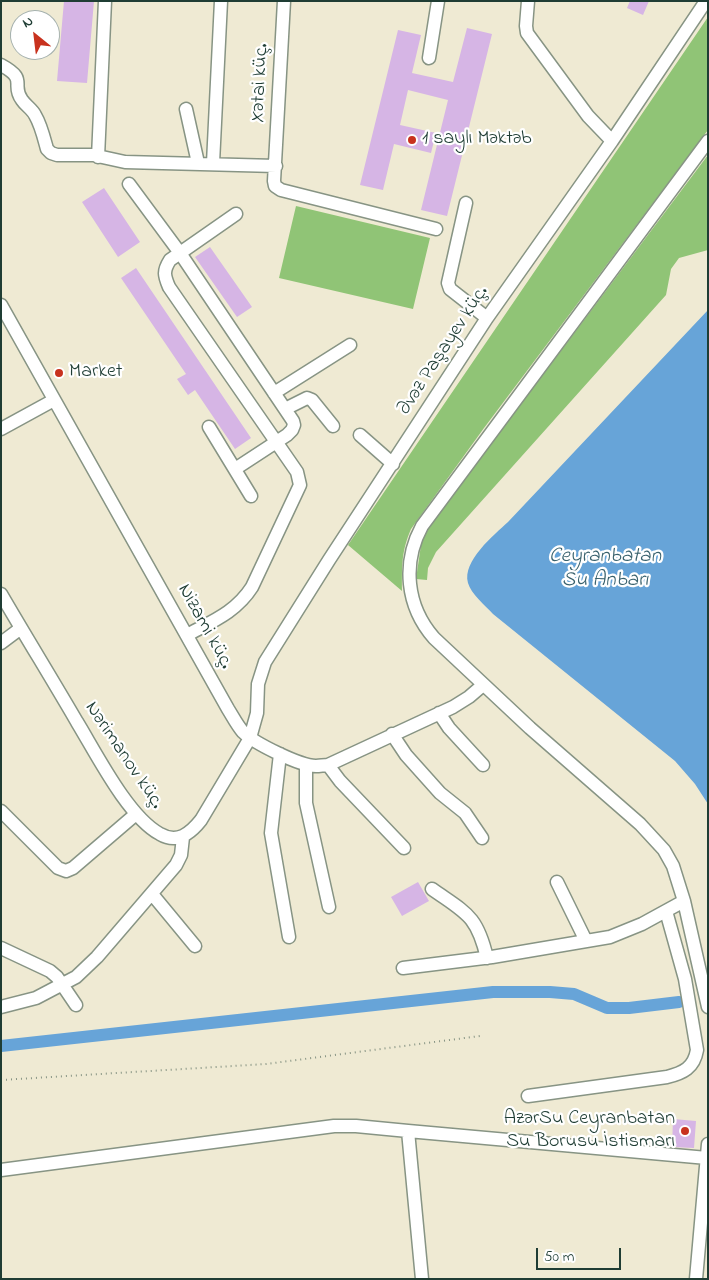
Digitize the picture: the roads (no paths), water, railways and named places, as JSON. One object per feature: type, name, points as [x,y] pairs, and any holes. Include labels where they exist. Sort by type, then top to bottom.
[{"type":"street","points":[[98,157],[105,1]]},
{"type":"street","points":[[213,164],[220,1]]},
{"type":"street","name":"Xətai küç.","points":[[284,1],[275,186],[281,190],[436,229]]},
{"type":"street","points":[[428,58],[438,1]]},
{"type":"street","points":[[528,1],[527,33],[588,116],[612,141]]},
{"type":"street","name":"Əvəz Paşayev küç.","points":[[250,738],[257,713],[258,684],[265,662],[329,560],[487,318],[612,141],[706,1]]},
{"type":"street","points":[[1,65],[15,74],[18,80],[19,94],[34,113],[47,149],[51,153],[57,155],[86,155],[125,162],[276,166]]},
{"type":"street","points":[[186,109],[198,164]]},
{"type":"street","points":[[708,142],[428,518],[415,538],[409,563],[410,582],[415,608],[420,619],[434,638],[530,728],[653,837],[664,850],[673,866],[684,901],[708,1007]]},
{"type":"street","points":[[130,184],[180,254],[294,425],[287,435],[235,469]]},
{"type":"street","points":[[466,203],[448,283],[450,289],[487,318]]},
{"type":"street","points":[[188,635],[231,611],[245,598],[299,491],[300,485],[297,472],[169,287],[164,274],[170,260],[236,214]]},
{"type":"street","name":"Nizami küç.","points":[[1,305],[228,709],[242,731],[250,738],[306,765],[328,765],[439,713],[468,697],[483,685]]},
{"type":"street","points":[[274,393],[350,345]]},
{"type":"street","points":[[285,409],[307,398],[312,400],[333,426]]},
{"type":"street","points":[[1,429],[54,400]]},
{"type":"street","points":[[208,427],[251,496]]},
{"type":"street","points":[[360,435],[393,464]]},
{"type":"street","name":"Nərimanov küç.","points":[[1,594],[93,749],[136,814],[145,824],[161,835],[171,838],[183,837]]},
{"type":"street","points":[[1,643],[21,628]]},
{"type":"street","points":[[439,713],[449,728],[483,765]]},
{"type":"street","points":[[392,734],[406,755],[434,786],[465,813],[482,838]]},
{"type":"street","points":[[1,1007],[36,998],[62,985],[76,977],[97,957],[176,865],[181,855],[183,837],[193,831],[201,820],[250,738]]},
{"type":"street","points":[[280,754],[271,833],[289,937]]},
{"type":"street","points":[[306,765],[306,803],[329,907]]},
{"type":"street","points":[[328,765],[340,781],[404,848]]},
{"type":"street","points":[[1,811],[58,868],[66,871],[73,868],[136,814]]},
{"type":"street","points":[[557,882],[586,941]]},
{"type":"street","points":[[432,889],[465,912],[475,923],[482,936],[488,958]]},
{"type":"street","points":[[152,894],[195,946]]},
{"type":"street","points":[[403,968],[488,958],[610,937],[625,932],[684,901]]},
{"type":"street","points":[[528,1096],[666,1077],[679,1074],[692,1065],[696,1059],[697,1050],[685,979],[666,911]]},
{"type":"street","points":[[1,948],[50,971],[57,977],[76,1005]]},
{"type":"street","points":[[1,1170],[312,1128],[356,1126],[707,1158]]},
{"type":"street","points":[[408,1131],[422,1279]]},
{"type":"street","points":[[696,1279],[708,1144]]},
{"type":"water","name":"Ceyranbatan Su Anbarı","points":[[708,310],[708,804],[695,784],[675,761],[493,614],[472,591],[467,575],[474,557],[488,541]]},
{"type":"waterway","points":[[1,1046],[493,992],[574,994],[607,1008],[629,1008],[679,1002]]},
{"type":"place","name":"1 saylı Məktəb","points":[[412,140]]},
{"type":"place","name":"Market","points":[[59,373]]},
{"type":"place","name":"AzərSu Ceyranbatan Su Borusu İstismarı","points":[[685,1131]]}]
